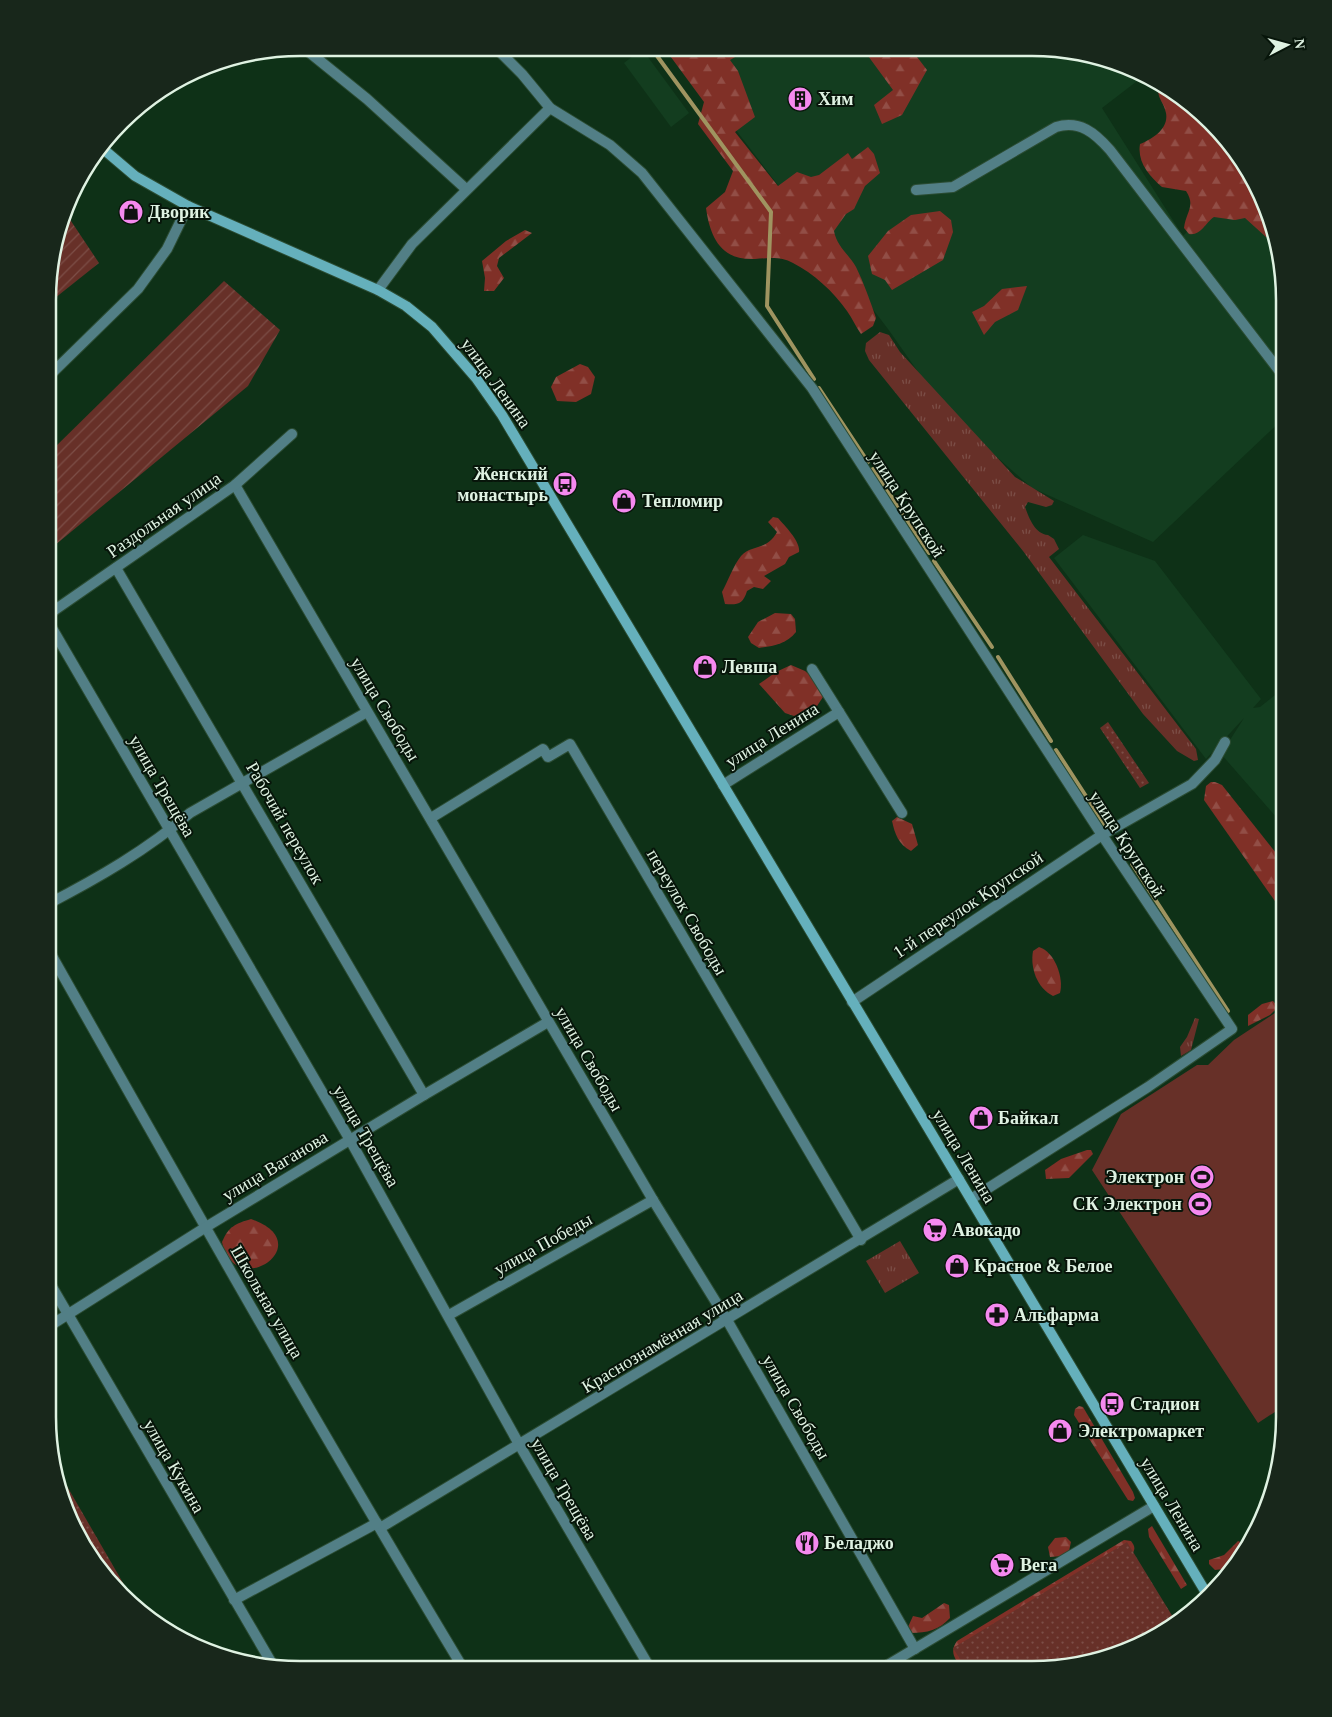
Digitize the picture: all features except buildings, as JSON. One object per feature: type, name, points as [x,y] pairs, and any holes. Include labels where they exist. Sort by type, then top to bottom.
[{"type":"street","points":[[314,56],[366,99],[466,189]]},
{"type":"street","name":"улица Крупской","points":[[504,56],[522,74],[550,108],[610,145],[642,173],[812,388],[1102,835],[1232,1029],[1148,1087],[971,1199]]},
{"type":"street","points":[[378,290],[412,244],[550,108]]},
{"type":"street","points":[[916,190],[953,187],[1056,127],[1065,124],[1087,129],[1097,134],[1110,150],[1276,367]]},
{"type":"street","name":"улица Ленина","points":[[107,152],[135,176],[188,206],[378,290],[406,306],[432,327],[476,378],[502,415],[1204,1589]]},
{"type":"street","points":[[56,370],[138,289],[167,248],[188,206]]},
{"type":"street","name":"Раздольная улица","points":[[56,609],[235,485],[292,434]]},
{"type":"street","name":"улица Свободы","points":[[235,485],[366,712],[431,818],[548,1022],[653,1200],[727,1320],[915,1648]]},
{"type":"street","name":"Рабочий переулок","points":[[116,568],[424,1095]]},
{"type":"street","name":"улица Трещёва","points":[[56,635],[350,1140],[449,1315],[520,1446],[646,1661]]},
{"type":"street","name":"улица Ленина","points":[[812,669],[902,813]]},
{"type":"street","points":[[56,900],[100,876],[169,831],[190,813],[366,712]]},
{"type":"street","name":"улица Ленина","points":[[723,785],[839,712]]},
{"type":"street","name":"1-й переулок Крупской","points":[[852,1002],[1102,835],[1192,784],[1215,760],[1225,742]]},
{"type":"street","name":"переулок Свободы","points":[[431,818],[543,749],[548,757],[570,744],[861,1240]]},
{"type":"street","name":"Школьная улица","points":[[56,963],[378,1526],[460,1661]]},
{"type":"street","name":"улица Ваганова","points":[[56,1322],[206,1227],[548,1022]]},
{"type":"street","name":"Краснознамённая улица","points":[[234,1600],[378,1526],[520,1446],[959,1180]]},
{"type":"street","name":"улица Победы","points":[[449,1315],[653,1200]]},
{"type":"street","name":"улица Кукина","points":[[56,1294],[269,1659]]},
{"type":"street","points":[[894,1661],[1154,1506]]},
{"type":"shaded area","points":[[633,56],[647,56],[689,113],[671,127],[624,63]]},
{"type":"shaded area","points":[[679,56],[1032,56],[1079,61],[1110,69],[1138,80],[1102,108],[1183,236],[1218,199],[1260,215],[1263,222],[1274,268],[1276,300],[1276,426],[1153,542],[1032,488],[981,443],[935,396],[888,329]]},
{"type":"shaded area","points":[[1083,535],[1155,561],[1261,699],[1253,708],[1260,707],[1276,694],[1276,817],[1221,754],[1244,718],[1206,759],[1054,558]]},
{"type":"green space","points":[[670,56],[737,56],[730,60],[738,71],[755,117],[735,132],[778,186],[797,172],[811,177],[819,175],[848,153],[852,159],[868,147],[874,154],[880,173],[865,186],[854,209],[846,214],[834,231],[840,246],[853,262],[862,279],[876,318],[873,326],[861,334],[842,304],[829,290],[808,272],[793,263],[779,258],[743,259],[734,256],[719,245],[714,237],[706,208],[725,192],[733,171],[698,124],[704,102]]},
{"type":"green space","points":[[868,56],[916,56],[927,70],[902,115],[882,124],[874,105],[893,90]]},
{"type":"green space","points":[[1158,91],[1167,97],[1193,117],[1215,139],[1235,165],[1251,192],[1267,237],[1245,218],[1235,220],[1214,217],[1200,231],[1193,234],[1189,234],[1184,228],[1190,209],[1189,196],[1186,191],[1162,187],[1145,168],[1140,157],[1140,144],[1159,133],[1165,124],[1165,108]]},
{"type":"green space","points":[[940,211],[951,220],[953,232],[943,260],[892,290],[885,280],[872,274],[868,256],[888,231],[911,215]]},
{"type":"green space","points":[[70,220],[99,263],[56,297],[58,268]]},
{"type":"green space","points":[[525,230],[532,233],[499,258],[497,266],[504,278],[494,291],[484,291],[485,278],[482,261],[506,241]]},
{"type":"green space","points":[[224,281],[280,330],[248,386],[56,544],[56,446]]},
{"type":"green space","points":[[1027,286],[1018,310],[995,322],[984,335],[972,312],[984,306],[1002,289]]},
{"type":"green space","points":[[880,332],[889,335],[900,352],[1015,477],[1054,501],[1052,505],[1046,507],[1028,502],[1025,507],[1036,529],[1054,539],[1059,549],[1049,557],[1196,749],[1198,760],[1194,761],[1177,751],[1143,714],[1023,551],[869,360],[865,351],[866,343]]},
{"type":"green space","points":[[580,364],[588,367],[595,377],[591,394],[576,402],[557,401],[551,387],[556,377]]},
{"type":"green space","points":[[773,517],[778,518],[792,534],[798,544],[799,552],[789,557],[785,564],[764,576],[771,581],[763,589],[754,587],[747,591],[744,599],[739,603],[725,604],[722,592],[738,560],[745,552],[769,542],[777,532],[768,522]]},
{"type":"green space","points":[[775,613],[791,614],[795,619],[796,632],[784,642],[759,648],[751,643],[748,637],[758,622]]},
{"type":"green space","points":[[791,665],[805,671],[823,686],[823,697],[815,709],[794,716],[785,713],[759,684],[776,672]]},
{"type":"green space","points":[[1108,722],[1149,783],[1140,788],[1100,728]]},
{"type":"green space","points":[[1211,782],[1222,785],[1276,853],[1276,903],[1204,800],[1206,786]]},
{"type":"green space","points":[[897,817],[912,824],[918,845],[911,851],[900,842],[896,834],[892,821]]},
{"type":"green space","points":[[1039,947],[1050,954],[1054,960],[1061,980],[1060,993],[1053,996],[1039,983],[1034,971],[1033,951]]},
{"type":"green space","points":[[1273,1001],[1276,1005],[1276,1009],[1270,1015],[1248,1026],[1248,1015],[1262,1004]]},
{"type":"green space","name":"Электрон","points":[[1276,1012],[1276,1411],[1258,1423],[1092,1170],[1121,1114],[1197,1065],[1208,1065],[1234,1040]]},
{"type":"green space","points":[[1195,1018],[1199,1019],[1191,1050],[1181,1056],[1180,1047],[1187,1037]]},
{"type":"green space","points":[[1091,1150],[1093,1154],[1069,1178],[1046,1179],[1045,1170],[1061,1159]]},
{"type":"green space","points":[[251,1219],[270,1229],[278,1241],[276,1253],[268,1262],[255,1268],[242,1268],[230,1260],[222,1242],[227,1232],[233,1226]]},
{"type":"green space","points":[[900,1241],[919,1273],[885,1293],[866,1261]]},
{"type":"green space","points":[[1079,1406],[1083,1407],[1133,1492],[1135,1498],[1133,1501],[1128,1500],[1074,1415],[1075,1409]]},
{"type":"green space","points":[[66,1485],[125,1586],[97,1552],[89,1539],[81,1525]]},
{"type":"green space","points":[[1152,1526],[1187,1585],[1181,1589],[1149,1537],[1148,1529]]},
{"type":"green space","points":[[1066,1537],[1071,1542],[1069,1551],[1062,1556],[1050,1557],[1048,1547],[1055,1538]]},
{"type":"green space","points":[[1124,1540],[1131,1541],[1134,1550],[1131,1555],[992,1661],[956,1661],[953,1649],[957,1641]]},
{"type":"green space","points":[[1238,1541],[1241,1542],[1222,1569],[1215,1570],[1209,1564],[1209,1560],[1224,1555]]},
{"type":"green space","points":[[1127,1542],[1172,1616],[1140,1636],[1110,1648],[1064,1659],[961,1661],[953,1648]]},
{"type":"green space","points":[[944,1603],[949,1605],[950,1618],[946,1622],[932,1630],[911,1633],[908,1627],[913,1616],[922,1618]]},
{"type":"waterway","points":[[657,56],[771,212],[767,306],[814,379]]},
{"type":"waterway","points":[[819,388],[868,462]]},
{"type":"waterway","points":[[873,469],[929,553]]},
{"type":"waterway","points":[[934,561],[992,647]]},
{"type":"waterway","points":[[998,657],[1051,741]]},
{"type":"waterway","points":[[1056,750],[1106,827]]},
{"type":"waterway","points":[[1132,864],[1228,1011]]},
{"type":"place","name":"Хим","points":[[800,99]]},
{"type":"place","name":"Дворик","points":[[131,212]]},
{"type":"place","name":"Женский монастырь","points":[[565,484]]},
{"type":"place","name":"Тепломир","points":[[624,501]]},
{"type":"place","name":"Левша","points":[[705,667]]},
{"type":"place","name":"Байкал","points":[[981,1118]]},
{"type":"place","name":"Электрон","points":[[1202,1177]]},
{"type":"place","name":"СК Электрон","points":[[1200,1204]]},
{"type":"place","name":"Авокадо","points":[[935,1230]]},
{"type":"place","name":"Красное & Белое","points":[[957,1266]]},
{"type":"place","name":"Альфарма","points":[[997,1315]]},
{"type":"place","name":"Стадион","points":[[1112,1404]]},
{"type":"place","name":"Электромаркет","points":[[1060,1431]]},
{"type":"place","name":"Беладжо","points":[[807,1543]]},
{"type":"place","name":"Вега","points":[[1002,1565]]}]
